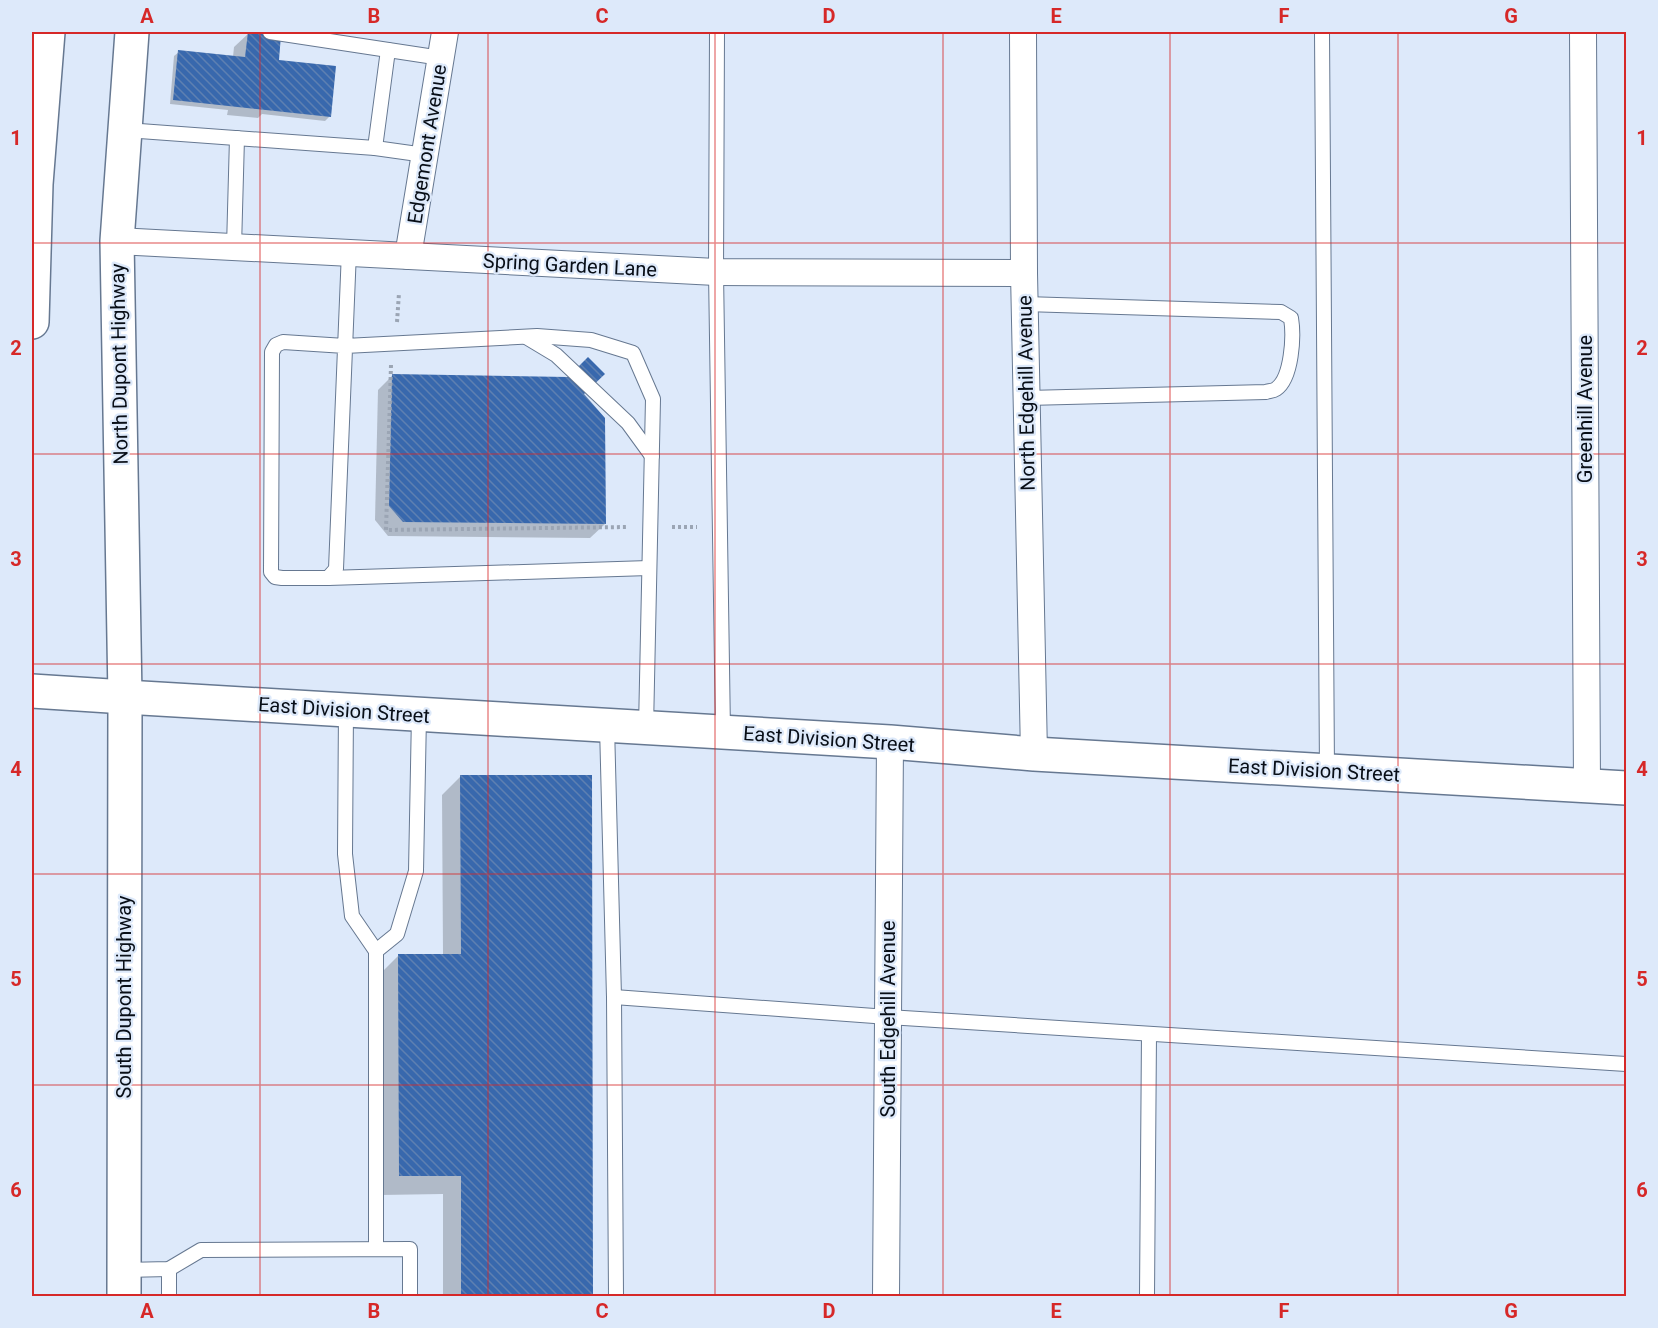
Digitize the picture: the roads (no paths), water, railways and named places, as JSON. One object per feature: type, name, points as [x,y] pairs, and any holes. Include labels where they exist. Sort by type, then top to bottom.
[{"type":"main road","points":[[32,322],[34,177],[48,32]]},
{"type":"main road","name":"North Dupont Highway","points":[[125,697],[117,241],[132,32]]},
{"type":"main road","name":"East Division Street","points":[[32,691],[1626,789]]},
{"type":"main road","name":"South Dupont Highway","points":[[124,1283],[125,697]]},
{"type":"street","name":"Edgemont Avenue","points":[[408,256],[445,32]]},
{"type":"street","name":"North Edgehill Avenue","points":[[1023,32],[1024,304],[1034,754]]},
{"type":"street","name":"Greenhill Avenue","points":[[1583,32],[1587,786]]},
{"type":"street","name":"Spring Garden Lane","points":[[117,241],[716,272],[1024,273]]},
{"type":"street","name":"South Edgehill Avenue","points":[[886,1296],[890,742]]},
{"type":"lane","points":[[270,32],[441,58]]},
{"type":"lane","points":[[717,32],[716,272],[723,732]]},
{"type":"lane","points":[[1322,32],[1327,771]]},
{"type":"lane","points":[[375,148],[388,50]]},
{"type":"lane","points":[[124,130],[375,148],[425,155]]},
{"type":"lane","points":[[234,247],[237,138]]},
{"type":"lane","points":[[328,578],[336,568],[349,253]]},
{"type":"lane","points":[[1024,304],[1281,312],[1291,318],[1293,331],[1291,355],[1285,376],[1276,389],[1266,392],[1027,398]]},
{"type":"lane","points":[[524,336],[556,355],[628,423],[652,456]]},
{"type":"lane","points":[[646,728],[653,399],[633,353],[591,340],[524,336],[345,346],[283,342],[276,345],[272,352],[271,572],[275,577],[328,578],[649,568]]},
{"type":"lane","points":[[346,710],[345,854],[352,916],[376,951],[376,1250]]},
{"type":"lane","points":[[376,951],[397,934],[416,870],[419,715]]},
{"type":"lane","points":[[607,726],[614,997],[616,1296]]},
{"type":"lane","points":[[614,997],[888,1017],[1626,1064]]},
{"type":"lane","points":[[1147,1296],[1149,1034]]},
{"type":"lane","points":[[124,1283],[169,1269],[201,1250],[410,1249],[410,1296]]},
{"type":"lane","points":[[169,1269],[169,1296]]}]
